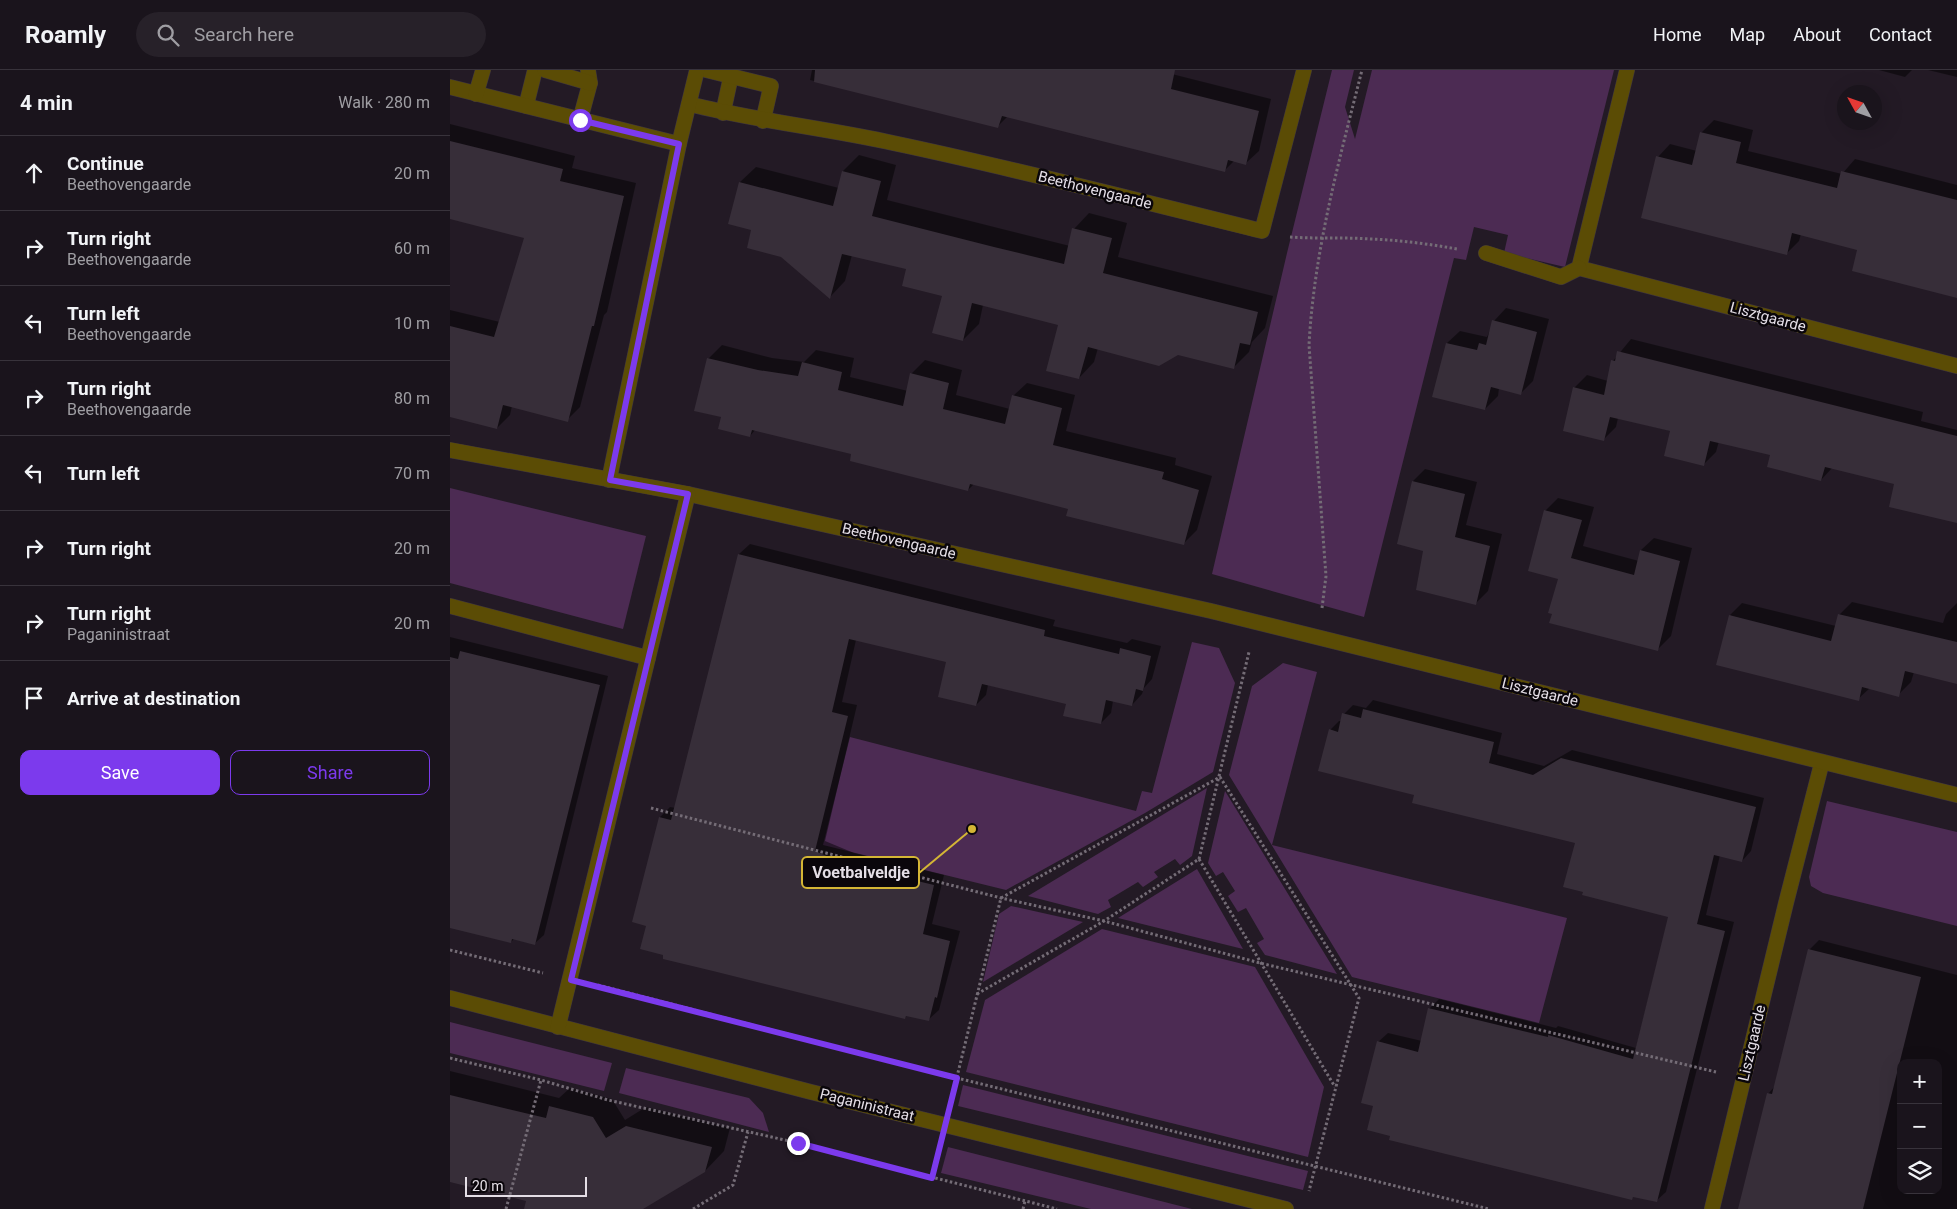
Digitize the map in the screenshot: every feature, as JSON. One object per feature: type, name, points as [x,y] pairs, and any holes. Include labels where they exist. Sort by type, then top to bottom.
[{"type":"street","points":[[476,94],[483,70]]},
{"type":"street","points":[[526,106],[535,70]]},
{"type":"street","points":[[545,70],[589,76],[580,120]]},
{"type":"street","points":[[610,480],[679,144],[697,70]]},
{"type":"street","points":[[706,70],[771,86],[763,121]]},
{"type":"street","name":"Beethovengaarde","points":[[689,104],[763,121],[891,142],[1054,179],[1262,231],[1304,70]]},
{"type":"street","points":[[1486,253],[1561,277],[1579,268],[1627,70]]},
{"type":"street","points":[[723,113],[732,76]]},
{"type":"street","points":[[450,87],[679,144]]},
{"type":"street","name":"Lisztgaarde","points":[[1579,268],[1957,366]]},
{"type":"street","name":"Beethovengaarde","points":[[450,450],[688,494],[1257,623]]},
{"type":"street","points":[[558,1027],[688,494]]},
{"type":"street","points":[[450,606],[648,658]]},
{"type":"street","name":"Lisztgaarde","points":[[1257,623],[1957,795]]},
{"type":"street","name":"Lisztgaarde","points":[[1712,1209],[1822,762]]},
{"type":"street","name":"Paganinistraat","points":[[450,998],[558,1027],[1286,1209]]},
{"type":"path","points":[[1316,637],[1324,601],[1326,576],[1309,345],[1310,311],[1321,239],[1362,70]]},
{"type":"path","points":[[1321,239],[1373,239],[1423,243],[1486,253]]},
{"type":"path","points":[[976,995],[1104,921],[1199,859],[1249,652]]},
{"type":"path","points":[[932,1178],[1001,898],[1220,777]]},
{"type":"path","points":[[1220,777],[1359,998],[1307,1200]]},
{"type":"path","points":[[651,808],[1001,898],[1104,921],[1260,963],[1744,1078]]},
{"type":"path","points":[[1199,859],[1336,1088]]},
{"type":"path","points":[[450,950],[957,1078],[1489,1209]]},
{"type":"path","points":[[450,1058],[541,1080],[608,1100],[748,1132],[1057,1209]]},
{"type":"path","points":[[506,1209],[541,1080]]},
{"type":"path","points":[[693,1209],[733,1185],[748,1132]]},
{"type":"path","points":[[1023,1209],[1025,1201]]},
{"type":"shaded area","points":[[1332,70],[1354,70],[1345,107],[1355,139],[1372,70],[1614,70],[1565,267],[1504,253],[1508,235],[1474,227],[1466,260],[1454,258],[1364,617],[1212,574]]},
{"type":"shaded area","points":[[450,488],[646,536],[623,629],[450,583]]},
{"type":"shaded area","points":[[1192,642],[1219,648],[1235,683],[1213,772],[1145,813],[1006,890],[823,845],[850,737],[1136,811],[1142,791],[1152,793]]},
{"type":"shaded area","points":[[1283,663],[1317,672],[1272,845],[1567,918],[1539,1023],[1352,977],[1229,775],[1252,686]]},
{"type":"shaded area","points":[[1207,788],[1192,856],[1180,865],[1175,859],[1154,872],[1158,877],[1143,887],[1138,882],[1108,900],[1111,907],[1098,914],[1028,896]]},
{"type":"shaded area","points":[[1225,791],[1337,974],[1265,955],[1257,943],[1264,939],[1246,908],[1238,912],[1228,896],[1235,891],[1223,872],[1216,876],[1208,863]]},
{"type":"shaded area","points":[[1827,801],[1957,832],[1957,926],[1823,893],[1811,886],[1809,877]]},
{"type":"shaded area","points":[[1197,869],[1243,949],[1118,918]]},
{"type":"shaded area","points":[[1011,906],[1083,922],[983,982],[999,914]]},
{"type":"shaded area","points":[[1102,929],[1255,967],[1324,1087],[1308,1157],[966,1072],[985,1000]]},
{"type":"shaded area","points":[[450,1022],[612,1063],[604,1091],[450,1053]]},
{"type":"shaded area","points":[[626,1068],[749,1098],[763,1113],[769,1132],[619,1093]]},
{"type":"shaded area","points":[[963,1085],[1308,1171],[1303,1190],[958,1106]]},
{"type":"shaded area","points":[[948,1147],[1192,1209],[1091,1209],[941,1173]]},
{"type":"building","points":[[815,70],[1175,70],[1171,89],[1259,111],[1246,165],[1228,160],[1225,172],[1002,116],[998,128],[814,82]]},
{"type":"building","points":[[1700,132],[1741,142],[1736,163],[1837,188],[1841,171],[1957,200],[1957,298],[1852,271],[1857,250],[1792,233],[1787,255],[1641,218],[1656,156],[1692,165]]},
{"type":"building","points":[[450,141],[563,169],[560,181],[624,196],[594,326],[592,326],[568,422],[503,405],[497,429],[450,417],[450,326],[494,337],[524,238],[450,219]]},
{"type":"building","points":[[842,171],[881,181],[872,216],[994,247],[1064,264],[1072,228],[1112,238],[1103,273],[1258,312],[1250,345],[1240,343],[1234,369],[1178,355],[1159,366],[1088,347],[1079,379],[1046,371],[1058,325],[972,303],[963,341],[932,333],[942,296],[902,286],[906,269],[842,254],[830,299],[781,257],[747,248],[751,230],[728,224],[739,182],[833,206]]},
{"type":"building","points":[[1492,320],[1537,332],[1521,395],[1491,387],[1485,410],[1432,397],[1446,343],[1477,350],[1479,343],[1486,345]]},
{"type":"building","points":[[1617,351],[1957,436],[1957,523],[1889,507],[1894,484],[1825,467],[1821,481],[1767,467],[1770,455],[1710,441],[1704,466],[1664,456],[1670,431],[1610,417],[1604,441],[1563,431],[1573,387],[1604,395],[1611,360],[1615,361]]},
{"type":"building","points":[[707,358],[758,370],[798,376],[802,362],[842,372],[838,390],[903,406],[910,373],[949,383],[943,409],[1005,424],[1012,395],[1062,408],[1053,445],[1164,472],[1162,479],[1199,490],[1184,545],[1066,516],[1068,509],[1002,492],[970,484],[968,491],[850,461],[851,454],[752,430],[750,437],[718,429],[721,417],[694,411]]},
{"type":"building","points":[[1412,481],[1465,494],[1455,537],[1490,546],[1476,605],[1416,590],[1423,551],[1397,544]]},
{"type":"building","points":[[1544,510],[1582,520],[1571,558],[1634,575],[1640,550],[1680,561],[1658,651],[1549,623],[1552,614],[1548,613],[1558,579],[1528,571]]},
{"type":"building","points":[[738,554],[1045,630],[1044,636],[1119,654],[1120,648],[1151,656],[1143,691],[1136,689],[1132,706],[1106,700],[1101,724],[1063,716],[1066,704],[982,684],[976,706],[938,697],[946,662],[849,639],[832,712],[848,716],[815,851],[843,863],[934,885],[923,934],[950,941],[937,998],[935,997],[929,1021],[906,1016],[905,1019],[663,959],[663,955],[640,949],[646,926],[632,922],[659,817],[671,820]]},
{"type":"building","points":[[1838,614],[1957,642],[1957,684],[1905,671],[1899,697],[1862,687],[1859,701],[1716,665],[1729,615],[1831,641]]},
{"type":"building","points":[[460,651],[600,685],[535,945],[512,939],[511,943],[450,928],[450,657],[458,659]]},
{"type":"building","points":[[1363,709],[1494,742],[1489,763],[1533,775],[1561,758],[1756,807],[1742,862],[1714,855],[1697,924],[1725,931],[1657,1202],[1633,1197],[1632,1200],[1389,1140],[1390,1136],[1367,1130],[1373,1106],[1361,1103],[1377,1041],[1418,1052],[1428,1008],[1548,1037],[1548,1035],[1633,1059],[1668,917],[1582,895],[1583,892],[1563,887],[1575,843],[1412,803],[1414,795],[1318,771],[1329,729],[1338,732],[1342,713],[1361,718]]},
{"type":"building","points":[[1808,949],[1921,977],[1900,1059],[1897,1059],[1897,1073],[1863,1209],[1738,1209],[1767,1093],[1772,1094]]},
{"type":"building","points":[[450,1095],[546,1118],[549,1106],[593,1117],[606,1138],[626,1126],[712,1147],[705,1172],[643,1209],[524,1209],[526,1201],[450,1182]]},
{"type":"place","name":"Voetbalveldje","points":[[972,829]]},
{"type":"route","points":[[580,120],[679,144],[610,480],[688,494],[571,980],[593,984],[635,997],[957,1078],[932,1178],[798,1143]]}]
